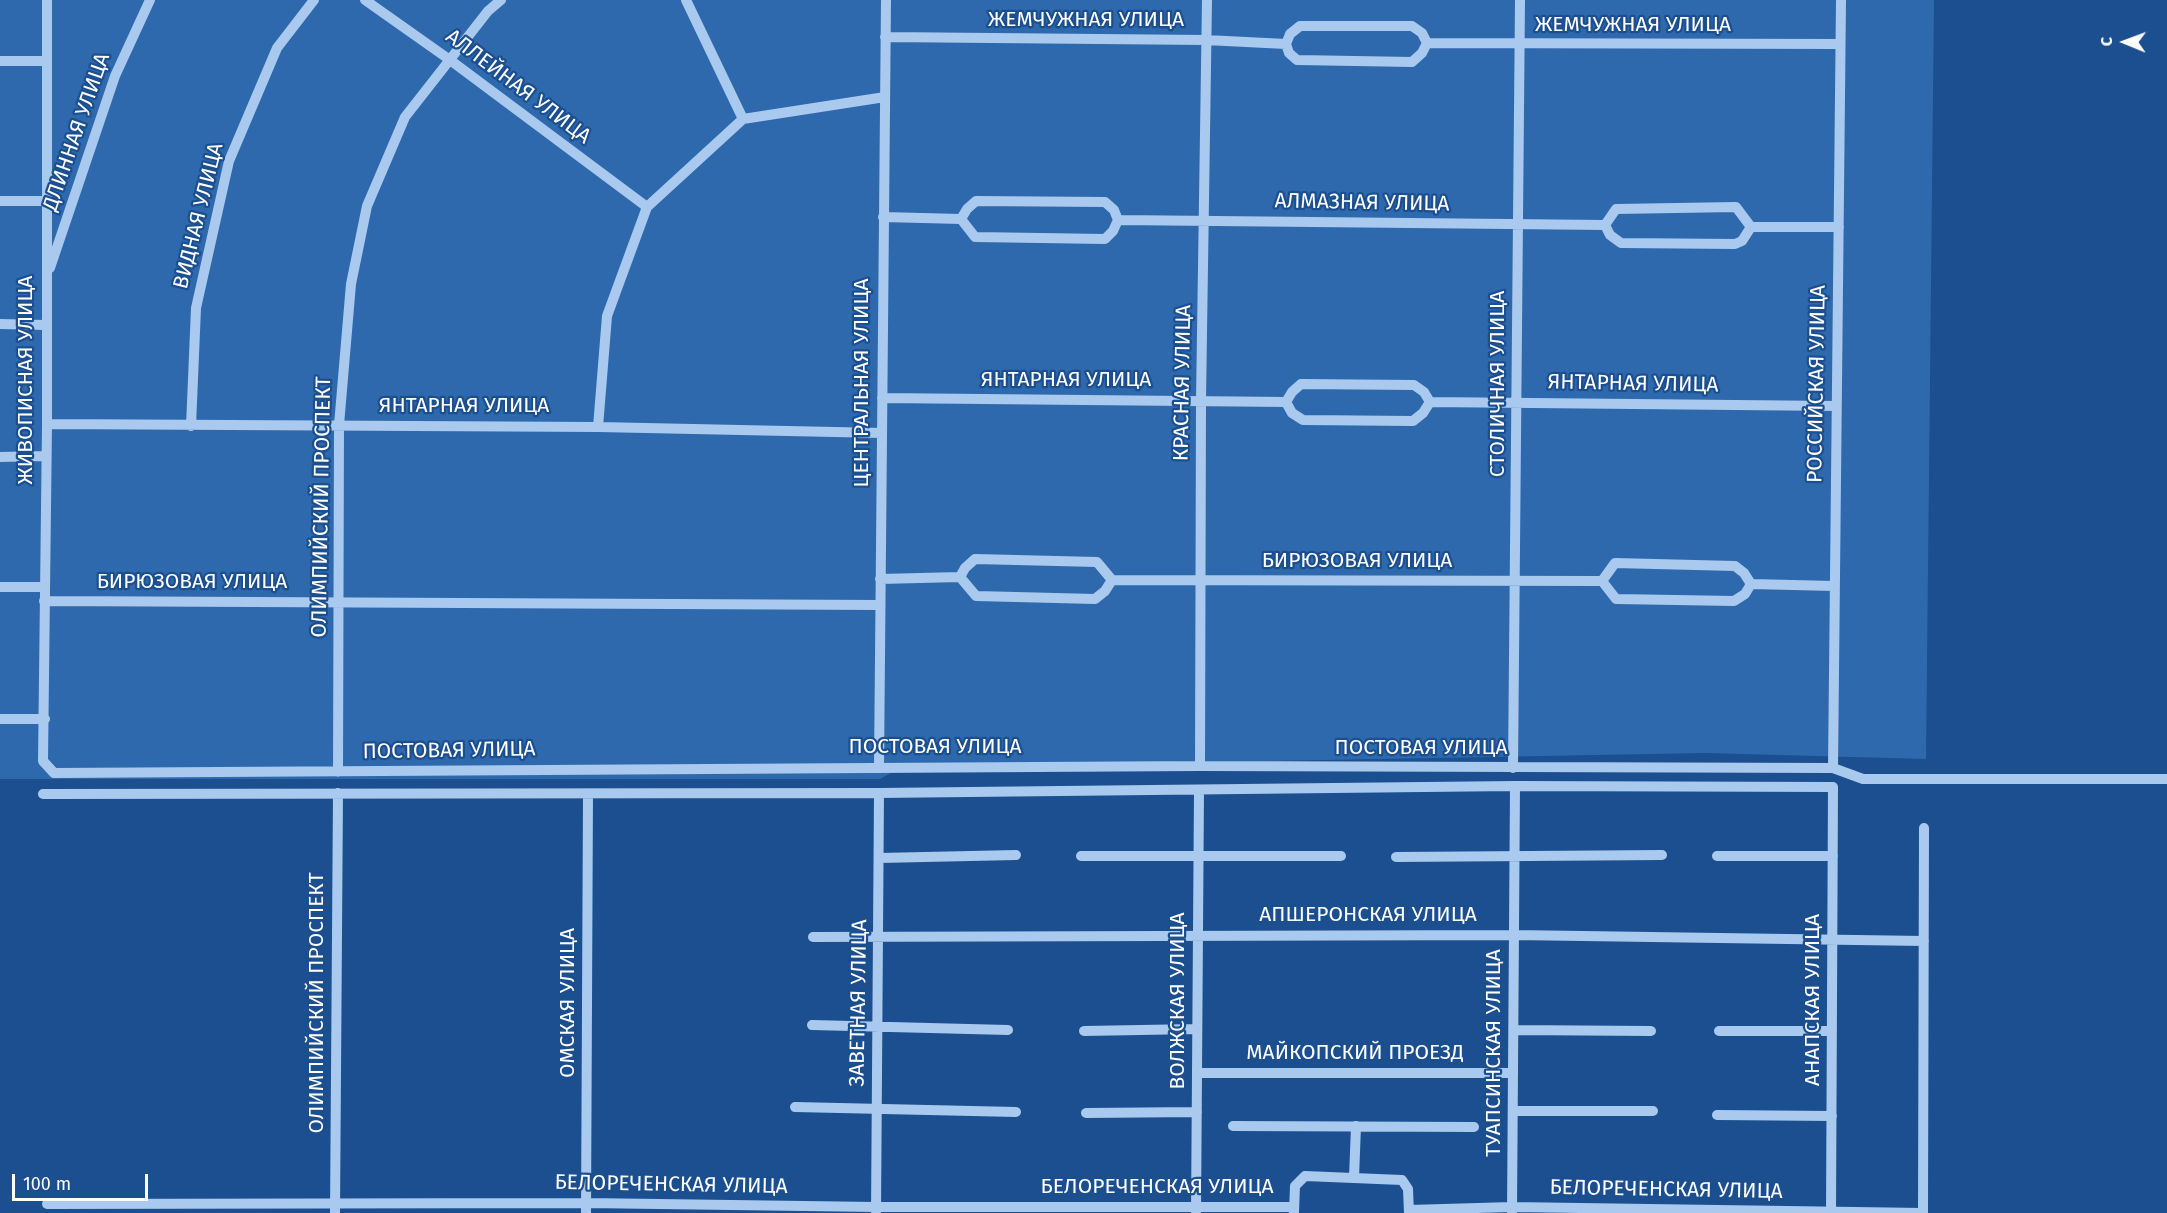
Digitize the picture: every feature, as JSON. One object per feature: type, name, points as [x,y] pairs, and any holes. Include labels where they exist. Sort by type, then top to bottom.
[{"type":"street","name":"ЖИВОПИСНАЯ УЛИЦА","points":[[43,761],[47,424],[45,325],[47,0]]},
{"type":"street","name":"ДЛИННАЯ УЛИЦА","points":[[47,280],[115,76],[150,0]]},
{"type":"street","name":"ВИДНАЯ УЛИЦА","points":[[191,426],[196,308],[229,162],[277,48],[314,0]]},
{"type":"street","name":"АЛЛЕЙНАЯ УЛИЦА","points":[[365,0],[450,60],[647,207]]},
{"type":"street","name":"ОЛИМПИЙСКИЙ ПРОСПЕКТ","points":[[338,772],[339,425],[351,284],[367,206],[405,117],[489,11],[501,0]]},
{"type":"street","points":[[686,0],[743,119]]},
{"type":"street","name":"ЦЕНТРАЛЬНАЯ УЛИЦА","points":[[879,766],[882,217],[886,0]]},
{"type":"street","name":"КРАСНАЯ УЛИЦА","points":[[1200,766],[1201,400],[1207,0]]},
{"type":"street","name":"СТОЛИЧНАЯ УЛИЦА","points":[[1513,768],[1520,0]]},
{"type":"street","name":"РОССИЙСКАЯ УЛИЦА","points":[[1833,768],[1841,0]]},
{"type":"street","points":[[1300,26],[1412,26],[1422,33],[1427,43],[1422,53],[1412,62],[1298,60],[1289,52],[1286,44],[1290,34],[1300,26]]},
{"type":"street","name":"ЖЕМЧУЖНАЯ УЛИЦА","points":[[885,38],[1206,40],[1286,44]]},
{"type":"street","name":"ЖЕМЧУЖНАЯ УЛИЦА","points":[[1427,43],[1840,44]]},
{"type":"street","points":[[0,61],[47,61]]},
{"type":"street","points":[[598,427],[608,316],[647,207],[743,119],[885,98]]},
{"type":"street","points":[[0,201],[47,201]]},
{"type":"street","points":[[976,201],[1105,202],[1114,210],[1118,220],[1113,231],[1105,239],[975,237],[961,219],[967,208],[976,201]]},
{"type":"street","points":[[1736,207],[1750,226],[1742,241],[1735,244],[1621,243],[1610,236],[1605,225],[1616,209],[1736,207]]},
{"type":"street","points":[[882,217],[961,219]]},
{"type":"street","name":"АЛМАЗНАЯ УЛИЦА","points":[[1118,220],[1605,225]]},
{"type":"street","points":[[1750,226],[1839,227]]},
{"type":"street","points":[[0,324],[45,325]]},
{"type":"street","points":[[1301,384],[1414,385],[1424,392],[1430,402],[1413,422],[1303,420],[1292,413],[1286,402],[1301,384]]},
{"type":"street","name":"ЯНТАРНАЯ УЛИЦА","points":[[882,398],[1286,402]]},
{"type":"street","name":"ЯНТАРНАЯ УЛИЦА","points":[[1430,402],[1836,406]]},
{"type":"street","name":"ЯНТАРНАЯ УЛИЦА","points":[[47,424],[598,427],[882,433]]},
{"type":"street","points":[[0,457],[45,456]]},
{"type":"street","points":[[880,579],[960,578],[976,596],[1095,599],[1105,591],[1112,580],[1097,562],[975,559],[965,568],[960,578]]},
{"type":"street","points":[[1615,563],[1735,566],[1744,573],[1751,585],[1745,594],[1734,601],[1616,599],[1602,581],[1615,563]]},
{"type":"street","name":"БИРЮЗОВАЯ УЛИЦА","points":[[1112,580],[1602,581]]},
{"type":"street","points":[[1751,585],[1834,586]]},
{"type":"street","points":[[0,587],[44,586]]},
{"type":"street","name":"БИРЮЗОВАЯ УЛИЦА","points":[[44,601],[880,605]]},
{"type":"street","points":[[0,719],[45,719]]},
{"type":"street","name":"ПОСТОВАЯ УЛИЦА","points":[[43,761],[54,773],[879,766],[1833,768]]},
{"type":"street","points":[[1833,768],[1863,779],[2167,779]]},
{"type":"street","name":"ПОСТОВАЯ УЛИЦА","points":[[43,794],[879,793],[1515,786],[1833,787]]},
{"type":"street","name":"ТУАПСИНСКАЯ УЛИЦА","points":[[1512,1210],[1515,786]]},
{"type":"street","name":"АНАПСКАЯ УЛИЦА","points":[[1831,1212],[1833,787]]},
{"type":"street","name":"ВОЛЖСКАЯ УЛИЦА","points":[[1196,1210],[1199,790]]},
{"type":"street","name":"ОЛИМПИЙСКИЙ ПРОСПЕКТ","points":[[335,1208],[338,793]]},
{"type":"street","name":"ЗАВЕТНАЯ УЛИЦА","points":[[876,1210],[880,936],[879,793]]},
{"type":"street","name":"ОМСКАЯ УЛИЦА","points":[[586,1208],[588,794]]},
{"type":"street","points":[[1923,1213],[1924,828]]},
{"type":"street","points":[[879,858],[1016,855]]},
{"type":"street","points":[[1396,857],[1662,855]]},
{"type":"street","points":[[1081,856],[1341,856]]},
{"type":"street","points":[[1717,856],[1833,856]]},
{"type":"street","name":"АПШЕРОНСКАЯ УЛИЦА","points":[[813,937],[1514,934],[1924,941]]},
{"type":"street","points":[[812,1025],[1008,1030]]},
{"type":"street","points":[[1084,1031],[1197,1029]]},
{"type":"street","points":[[1514,1030],[1651,1031]]},
{"type":"street","points":[[1719,1031],[1832,1031]]},
{"type":"street","name":"МАЙКОПСКИЙ ПРОЕЗД","points":[[1197,1073],[1513,1073]]},
{"type":"street","points":[[795,1107],[877,1107],[1016,1112]]},
{"type":"street","points":[[1513,1111],[1653,1111]]},
{"type":"street","points":[[1086,1113],[1197,1112]]},
{"type":"street","points":[[1717,1115],[1832,1116]]},
{"type":"street","points":[[1233,1126],[1474,1126]]},
{"type":"street","points":[[1354,1178],[1356,1126]]},
{"type":"street","name":"БЕЛОРЕЧЕНСКАЯ УЛИЦА","points":[[47,1204],[335,1208],[1294,1210],[1295,1186],[1305,1176],[1402,1180],[1408,1189],[1409,1211],[1923,1213]]},
{"type":"shaded area","points":[[0,0],[1934,0],[1926,759],[1705,753],[1271,761],[907,764],[880,779],[0,779]]}]
